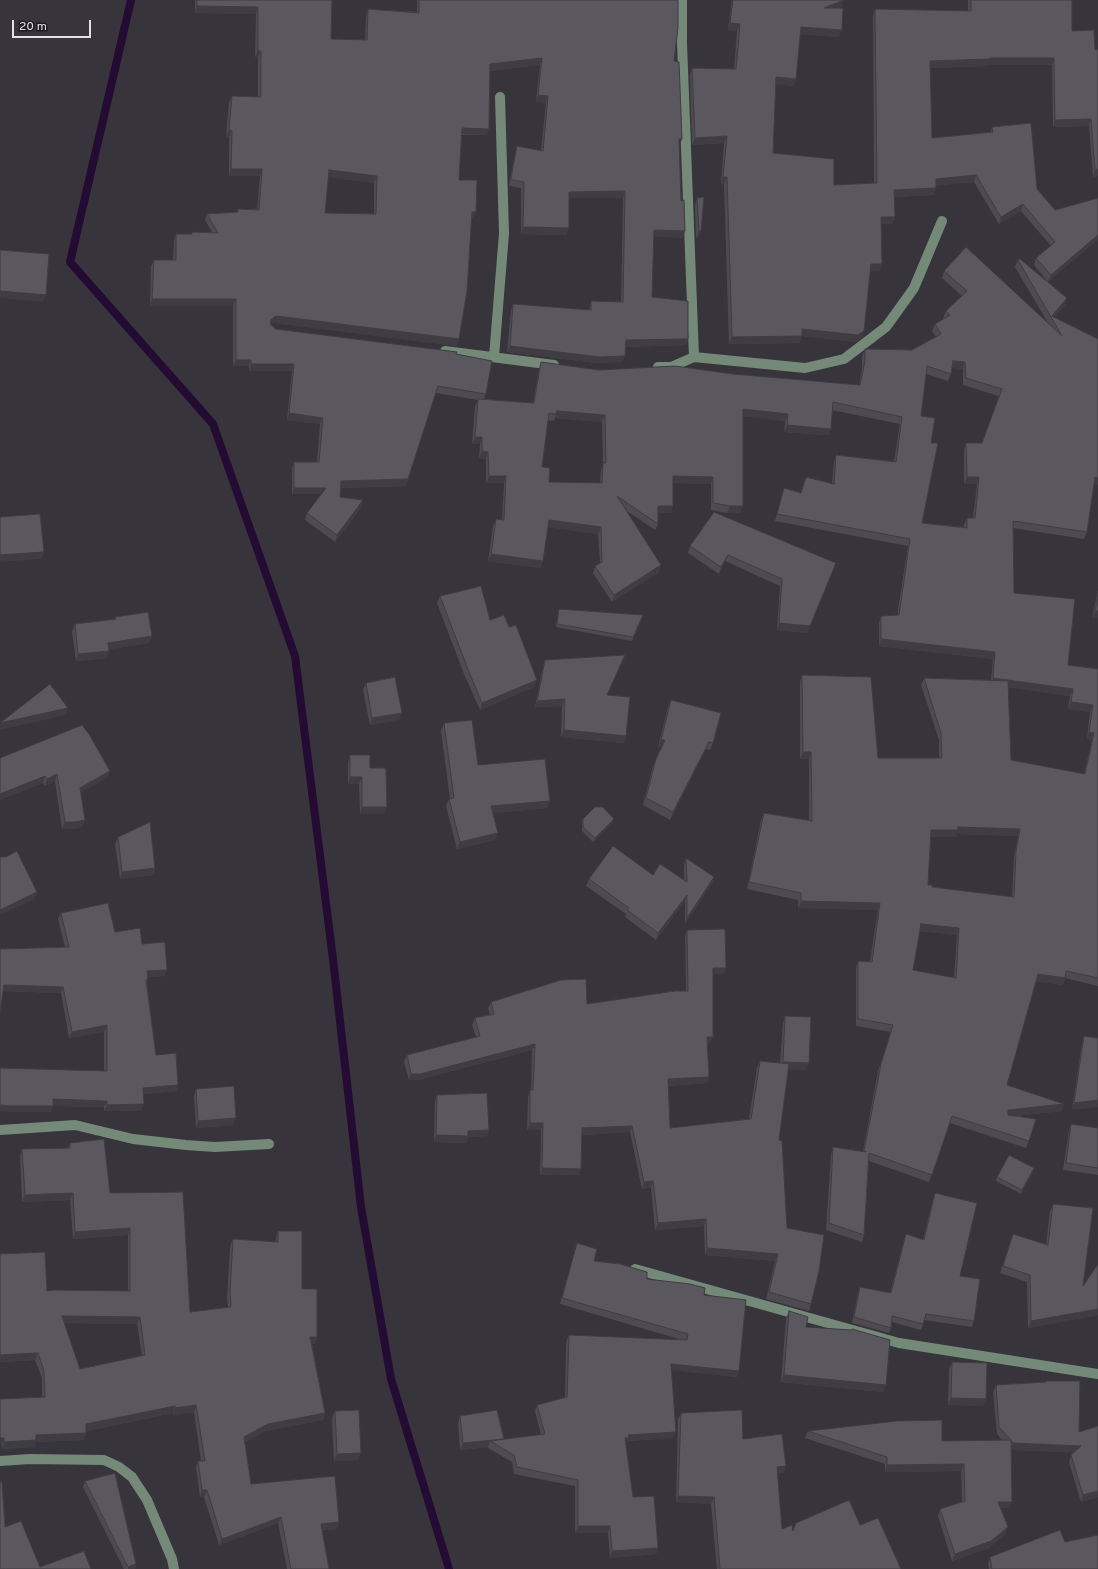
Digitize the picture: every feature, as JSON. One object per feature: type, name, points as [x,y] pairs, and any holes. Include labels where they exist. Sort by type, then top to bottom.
[{"type":"street","points":[[682,0],[682,43],[694,358]]},
{"type":"street","points":[[494,358],[504,232],[500,97]]},
{"type":"street","points":[[648,368],[670,367],[694,358],[805,368],[844,359],[886,327],[890,322],[914,288],[942,221]]},
{"type":"street","points":[[431,349],[564,366]]},
{"type":"street","points":[[0,1130],[75,1125],[132,1139],[186,1145],[215,1147],[269,1144]]},
{"type":"street","points":[[624,1266],[899,1343],[1098,1374]]},
{"type":"street","points":[[0,1461],[30,1459],[104,1460],[118,1466],[132,1478],[147,1500],[172,1559],[174,1569]]},
{"type":"building","points":[[197,0],[332,0],[331,39],[367,40],[368,9],[419,13],[419,0],[678,0],[678,28],[674,61],[679,62],[682,139],[679,139],[681,201],[684,200],[685,231],[654,230],[652,297],[688,301],[688,339],[626,340],[625,356],[599,357],[510,346],[513,304],[591,310],[591,301],[623,302],[625,191],[569,192],[569,228],[523,227],[524,182],[512,180],[511,178],[517,146],[543,151],[548,96],[538,95],[542,58],[490,64],[489,129],[462,128],[459,180],[477,180],[476,212],[472,212],[467,291],[459,339],[277,316],[270,321],[271,325],[276,329],[457,352],[456,354],[492,361],[486,394],[438,386],[408,479],[341,481],[340,497],[363,500],[337,535],[307,513],[326,488],[294,488],[294,462],[319,462],[323,418],[289,413],[294,364],[251,364],[251,360],[236,360],[236,299],[152,299],[154,260],[176,260],[176,234],[192,234],[192,232],[218,233],[207,214],[238,212],[238,209],[259,210],[262,169],[231,169],[232,131],[229,130],[232,96],[261,97],[261,51],[258,51],[258,7],[197,6]],"holes":[[[329,170],[377,176],[376,214],[325,213]]]},
{"type":"building","points":[[733,0],[844,0],[824,8],[843,8],[842,30],[801,27],[796,79],[776,77],[773,153],[834,159],[834,185],[877,183],[875,9],[971,11],[971,0],[1072,0],[1072,31],[1094,30],[1095,50],[1098,49],[1098,169],[1095,170],[1091,119],[1055,120],[1054,58],[990,58],[930,61],[932,138],[993,132],[992,127],[1031,123],[1037,189],[1055,210],[1098,198],[1098,235],[1051,275],[1036,258],[1055,242],[1023,204],[1001,217],[976,175],[936,179],[936,188],[894,190],[895,217],[881,217],[882,264],[871,264],[864,331],[858,335],[802,329],[802,336],[732,337],[727,177],[723,177],[727,136],[695,138],[692,68],[736,69],[740,24],[730,23]]},
{"type":"building","points":[[704,197],[701,231],[699,231],[697,198]]},
{"type":"building","points":[[966,247],[1062,336],[1018,260],[1020,259],[1067,298],[1052,316],[1098,339],[1098,478],[1095,477],[1087,532],[1013,521],[1014,593],[1075,599],[1068,665],[1098,669],[1098,978],[1066,971],[1065,978],[1038,974],[1007,1085],[1064,1104],[1008,1110],[1008,1115],[1036,1119],[1029,1141],[952,1116],[932,1175],[869,1153],[864,1235],[829,1223],[833,1147],[866,1152],[864,1151],[881,1064],[893,1025],[858,1019],[858,961],[872,962],[880,903],[801,901],[801,893],[749,882],[764,813],[812,821],[811,752],[803,752],[802,675],[871,677],[878,758],[942,758],[941,733],[924,678],[1008,681],[1011,760],[1085,774],[1094,733],[1089,732],[1093,705],[1071,702],[1073,689],[993,678],[995,652],[881,639],[881,616],[899,615],[910,539],[777,514],[784,488],[801,493],[806,477],[834,484],[836,455],[896,462],[902,417],[833,402],[831,429],[787,425],[788,414],[743,409],[743,506],[730,506],[713,503],[713,477],[673,476],[673,506],[658,506],[658,524],[617,496],[661,565],[614,595],[595,566],[602,562],[601,527],[549,520],[543,561],[491,554],[496,519],[504,520],[506,476],[489,476],[488,452],[482,451],[482,437],[475,437],[478,399],[534,403],[541,362],[599,370],[675,366],[733,374],[860,385],[865,361],[865,349],[912,350],[941,334],[935,324],[950,315],[946,311],[967,291],[944,271]],"holes":[[[953,361],[965,362],[966,378],[1002,389],[982,443],[966,443],[967,477],[979,477],[975,518],[967,518],[967,528],[922,523],[938,443],[931,443],[935,418],[921,416],[927,366],[951,374]],[[557,411],[605,415],[606,463],[603,463],[602,483],[549,482],[550,468],[542,467],[549,413],[556,414]],[[958,827],[1020,829],[1016,851],[1014,897],[932,887],[932,885],[928,885],[931,830],[958,830]],[[921,924],[959,928],[956,978],[913,970]]]},
{"type":"building","points":[[0,250],[49,254],[46,295],[0,291]]},
{"type":"building","points":[[714,512],[836,563],[810,626],[779,623],[782,579],[728,555],[721,567],[690,546]]},
{"type":"building","points":[[40,514],[44,552],[0,555],[0,517]]},
{"type":"building","points":[[481,586],[490,620],[504,615],[509,627],[516,625],[537,680],[482,703],[440,596]]},
{"type":"building","points":[[1098,596],[1098,611],[1095,611]]},
{"type":"building","points":[[559,609],[643,615],[633,637],[557,624]]},
{"type":"building","points":[[148,612],[152,636],[108,643],[109,651],[78,654],[75,624],[116,619],[115,617]]},
{"type":"building","points":[[625,655],[607,695],[630,697],[626,736],[564,730],[565,699],[537,701],[545,660]]},
{"type":"building","points":[[395,677],[402,713],[372,718],[366,683]]},
{"type":"building","points":[[50,684],[68,708],[0,723]]},
{"type":"building","points":[[671,700],[721,713],[713,743],[709,742],[673,812],[646,798],[656,759],[665,740],[661,740]]},
{"type":"building","points":[[472,720],[478,765],[545,759],[550,801],[491,806],[498,833],[460,842],[449,799],[454,798],[444,723]]},
{"type":"building","points":[[82,725],[89,734],[110,771],[80,788],[85,820],[65,822],[57,774],[47,779],[45,776],[0,794],[0,758]]},
{"type":"building","points":[[350,755],[370,755],[370,768],[386,768],[387,807],[362,807],[362,777],[350,777]]},
{"type":"building","points":[[595,807],[603,807],[614,819],[595,838],[583,827],[583,819]]},
{"type":"building","points":[[150,822],[155,868],[122,872],[118,837]]},
{"type":"building","points":[[613,846],[653,875],[660,864],[687,882],[686,858],[714,877],[687,918],[687,895],[658,933],[627,910],[629,908],[589,879]]},
{"type":"building","points":[[17,851],[37,892],[0,910],[0,857],[6,857]]},
{"type":"building","points":[[108,903],[115,932],[140,928],[142,944],[165,942],[167,970],[147,971],[148,979],[146,980],[156,1055],[176,1053],[178,1085],[143,1088],[144,1104],[107,1105],[107,1101],[53,1099],[53,1106],[0,1105],[0,1068],[107,1071],[107,1025],[72,1032],[63,987],[4,985],[0,1013],[0,949],[69,947],[61,913]]},
{"type":"building","points":[[725,929],[726,968],[713,968],[713,1037],[707,1037],[709,1077],[668,1079],[670,1128],[751,1119],[760,1061],[789,1064],[779,1140],[782,1141],[787,1228],[824,1235],[819,1271],[811,1304],[769,1292],[778,1254],[707,1248],[706,1219],[658,1223],[653,1181],[644,1182],[632,1126],[582,1128],[581,1169],[542,1168],[543,1123],[530,1123],[530,1090],[533,1090],[535,1044],[420,1074],[411,1074],[407,1055],[480,1036],[475,1018],[494,1014],[491,1002],[561,980],[586,979],[587,1004],[675,991],[688,991],[687,930]]},
{"type":"building","points":[[785,1016],[811,1017],[809,1063],[783,1062]]},
{"type":"building","points":[[1084,1036],[1098,1038],[1098,1100],[1074,1103]]},
{"type":"building","points":[[234,1086],[236,1118],[198,1121],[196,1089]]},
{"type":"building","points":[[487,1093],[489,1130],[468,1131],[468,1136],[436,1135],[437,1095]]},
{"type":"building","points":[[1071,1124],[1098,1128],[1098,1168],[1066,1163]]},
{"type":"building","points":[[104,1139],[110,1193],[183,1192],[190,1312],[231,1307],[230,1292],[233,1239],[278,1242],[278,1231],[302,1231],[302,1289],[317,1289],[317,1337],[310,1337],[325,1413],[268,1424],[244,1437],[251,1484],[335,1476],[339,1522],[321,1524],[329,1569],[291,1569],[281,1517],[222,1539],[207,1490],[202,1490],[198,1461],[205,1461],[196,1405],[175,1408],[175,1406],[86,1424],[86,1433],[36,1435],[36,1440],[4,1442],[4,1438],[0,1438],[0,1399],[45,1397],[44,1371],[38,1353],[0,1355],[0,1254],[45,1252],[47,1291],[130,1291],[130,1228],[75,1232],[73,1193],[25,1195],[22,1149],[70,1148],[70,1143]],"holes":[[[62,1316],[140,1317],[145,1355],[80,1369]]]},
{"type":"building","points":[[1009,1155],[1034,1168],[1022,1190],[997,1177]]},
{"type":"building","points":[[935,1193],[977,1203],[960,1276],[980,1279],[974,1321],[926,1314],[923,1324],[892,1316],[891,1328],[854,1317],[860,1287],[891,1293],[906,1234],[924,1240]]},
{"type":"building","points":[[1053,1204],[1093,1208],[1083,1286],[1098,1264],[1098,1309],[1031,1321],[1030,1275],[1003,1266],[1013,1234],[1048,1245]]},
{"type":"building","points":[[577,1243],[597,1249],[594,1261],[620,1264],[647,1272],[647,1279],[690,1284],[705,1288],[704,1295],[746,1300],[739,1371],[671,1364],[676,1432],[628,1435],[629,1438],[625,1438],[633,1497],[654,1496],[658,1548],[612,1551],[610,1526],[578,1526],[578,1480],[517,1467],[514,1455],[490,1441],[545,1434],[537,1405],[567,1397],[569,1335],[687,1340],[688,1334],[562,1298]]},
{"type":"building","points":[[789,1311],[808,1317],[806,1327],[852,1329],[890,1340],[886,1385],[784,1375]]},
{"type":"building","points":[[952,1362],[987,1363],[986,1399],[951,1398]]},
{"type":"building","points":[[1046,1381],[1080,1381],[1079,1432],[1098,1426],[1098,1491],[1083,1495],[1071,1455],[1081,1446],[1013,1443],[999,1427],[996,1385]]},
{"type":"building","points":[[359,1410],[361,1453],[337,1454],[335,1411]]},
{"type":"building","points":[[497,1410],[504,1439],[463,1443],[460,1416]]},
{"type":"building","points":[[742,1410],[743,1439],[782,1434],[786,1466],[777,1467],[782,1529],[792,1525],[793,1531],[796,1523],[849,1500],[860,1525],[878,1518],[901,1569],[720,1569],[714,1497],[678,1496],[681,1413]]},
{"type":"building","points":[[942,1420],[942,1441],[1011,1440],[1012,1502],[998,1502],[1008,1527],[991,1541],[955,1554],[940,1509],[965,1501],[964,1464],[887,1465],[887,1457],[808,1431],[897,1421]]},
{"type":"building","points":[[115,1473],[136,1564],[128,1567],[85,1481]]},
{"type":"building","points":[[0,1482],[2,1482],[5,1527],[21,1521],[40,1567],[84,1551],[91,1569],[0,1569]]},
{"type":"building","points":[[1060,1530],[1065,1542],[1098,1535],[1098,1569],[992,1569],[990,1557]]},
{"type":"waterway","points":[[131,0],[70,262],[213,424],[295,656],[333,959],[361,1207],[391,1379],[449,1569]]}]
